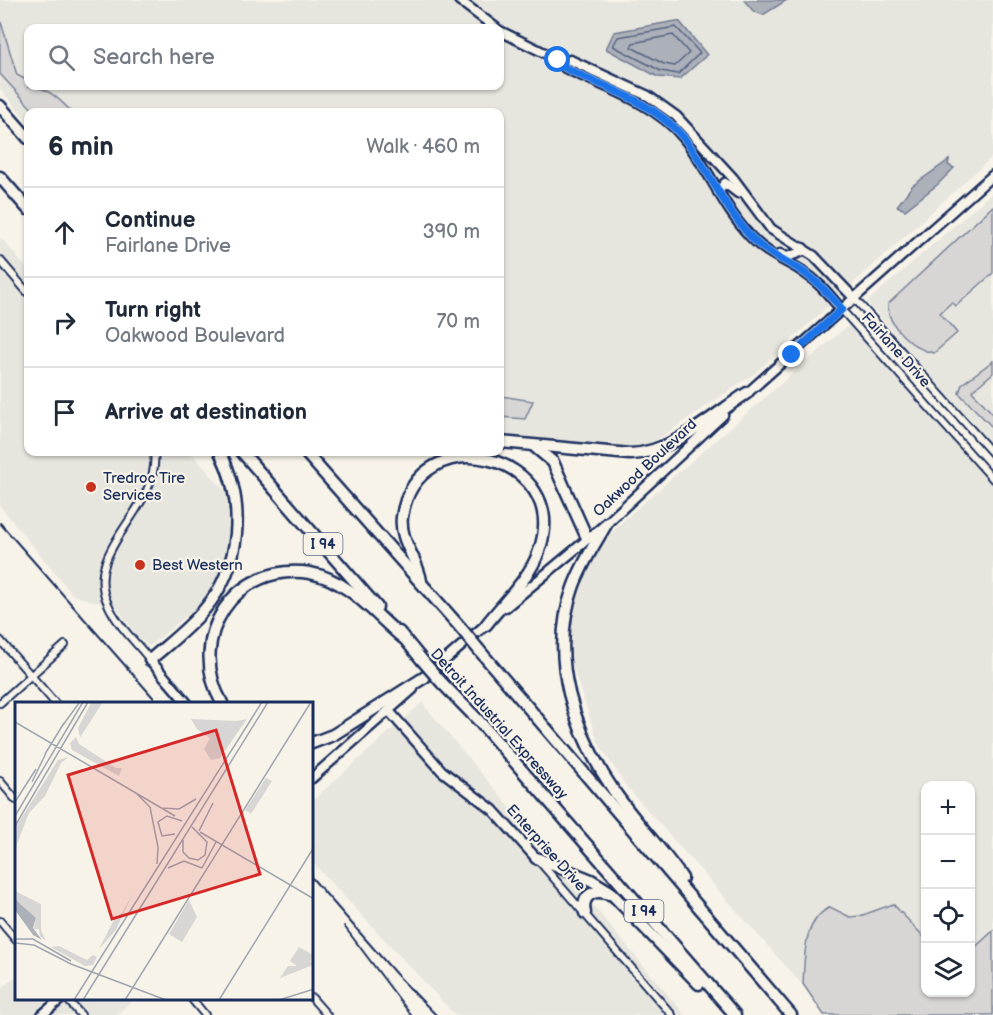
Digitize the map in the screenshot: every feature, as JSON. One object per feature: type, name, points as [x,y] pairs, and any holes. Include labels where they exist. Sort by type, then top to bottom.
[{"type":"highway","points":[[0,106],[24,133]]},
{"type":"highway","points":[[0,177],[24,204]]},
{"type":"highway","points":[[504,442],[630,454],[647,452],[674,441],[747,393]]},
{"type":"highway","points":[[529,445],[547,455],[553,462],[587,538]]},
{"type":"highway","points":[[150,660],[206,608],[230,565],[236,536],[236,500],[228,469],[221,456]]},
{"type":"highway","name":"Detroit Industrial Expressway","points":[[245,456],[735,1015]]},
{"type":"highway","name":"Detroit Industrial Expressway","points":[[309,456],[421,582],[791,1015]]},
{"type":"highway","points":[[421,582],[402,525],[407,501],[416,484],[435,467],[463,456],[489,458],[511,467],[527,482],[537,497],[543,515],[542,544],[531,567],[486,625]]},
{"type":"highway","points":[[606,523],[578,575],[567,606],[562,646],[568,690],[584,738],[615,792],[670,861],[711,920]]},
{"type":"highway","points":[[222,702],[210,673],[208,650],[212,631],[221,612],[234,597],[252,584],[269,576],[309,573],[328,579],[355,594],[403,638]]},
{"type":"highway","points":[[314,741],[333,735],[425,677]]},
{"type":"highway","points":[[536,858],[591,880],[616,897],[728,1015]]},
{"type":"highway","points":[[585,913],[584,900],[591,893],[602,891],[616,897]]},
{"type":"main road","name":"Fairlane Drive","points":[[459,0],[490,24]]},
{"type":"main road","name":"Fairlane Drive","points":[[504,33],[563,62],[570,60],[659,103],[696,136],[760,217],[782,238],[802,248],[823,264],[854,298]]},
{"type":"main road","name":"Fairlane Drive","points":[[563,62],[565,68],[634,101],[667,121],[682,135],[743,228],[767,251],[817,282],[842,309]]},
{"type":"main road","name":"Oakwood Boulevard","points":[[314,776],[425,677],[606,523],[747,393],[993,175]]},
{"type":"main road","points":[[718,192],[725,183],[730,185],[750,211],[760,217]]},
{"type":"main road","points":[[743,228],[782,256],[792,256],[801,252],[802,248]]},
{"type":"main road","points":[[150,660],[186,702]]},
{"type":"main road","name":"Enterprise Drive","points":[[389,711],[442,771],[493,810],[536,858]]},
{"type":"main road","points":[[42,1015],[63,1000]]},
{"type":"street","points":[[0,260],[24,288]]},
{"type":"street","name":"Fairlane Drive","points":[[854,298],[993,454]]},
{"type":"street","name":"Fairlane Drive","points":[[842,309],[993,478]]},
{"type":"street","points":[[150,660],[110,608],[102,581],[108,555],[147,495],[154,471],[154,456]]},
{"type":"street","points":[[0,640],[54,702]]},
{"type":"street","points":[[0,703],[65,645]]},
{"type":"street","points":[[0,781],[15,799]]},
{"type":"street","name":"Enterprise Drive","points":[[536,858],[672,1015]]},
{"type":"street","points":[[0,921],[15,939]]},
{"type":"street","points":[[65,1000],[81,1015]]},
{"type":"street","points":[[191,1000],[205,1015]]},
{"type":"street","points":[[314,1000],[327,1015]]},
{"type":"shaded area","points":[[0,0],[993,0],[993,156],[755,373],[658,439],[643,446],[619,447],[504,436],[504,108],[24,108],[24,116],[0,89]]},
{"type":"shaded area","points":[[0,19],[17,75],[24,79],[24,90],[44,90],[68,108],[31,108],[0,74]]},
{"type":"shaded area","points":[[993,192],[993,448],[867,302]]},
{"type":"shaded area","points":[[993,206],[993,273],[956,306],[952,302],[940,313],[957,333],[934,353],[926,351],[910,342],[896,328],[888,304]]},
{"type":"shaded area","points":[[0,237],[24,265],[24,456],[194,456],[226,492],[230,524],[225,557],[214,583],[198,607],[149,646],[138,637],[117,608],[73,595],[0,506]]},
{"type":"shaded area","points":[[850,324],[993,484],[993,1015],[829,1015],[626,786],[599,744],[572,665],[570,631],[575,596],[588,565],[606,539],[626,518]]},
{"type":"shaded area","points":[[993,361],[993,373],[972,391],[993,414],[993,428],[959,393],[962,384]]},
{"type":"shaded area","points":[[504,396],[533,401],[525,419],[504,417]]},
{"type":"shaded area","points":[[422,703],[685,1015],[455,1015],[314,864],[314,799]]},
{"type":"shaded area","points":[[893,904],[921,934],[921,997],[975,997],[975,947],[993,931],[993,1015],[824,1015],[803,984],[805,951],[810,931],[814,921],[830,907],[850,917],[860,916]]},
{"type":"shaded area","points":[[15,977],[15,1000],[133,1000],[116,1015],[0,1015],[0,990]]},
{"type":"water","points":[[744,0],[787,0],[763,15],[753,11]]},
{"type":"water","points":[[680,22],[707,55],[680,79],[658,77],[606,49],[614,32]]},
{"type":"water","points":[[949,160],[948,165],[954,168],[937,185],[905,210],[897,206],[912,186]]},
{"type":"railway","points":[[0,523],[157,702]]},
{"type":"railway","points":[[314,880],[396,974],[436,1015]]},
{"type":"railway","points":[[344,926],[411,1015]]},
{"type":"place","name":"Tredroc Tire Services","points":[[91,487]]},
{"type":"place","name":"Best Western","points":[[140,565]]},
{"type":"route","points":[[558,60],[563,62],[565,68],[634,101],[667,121],[682,135],[743,228],[767,251],[802,270],[817,282],[842,309],[792,355]]}]
